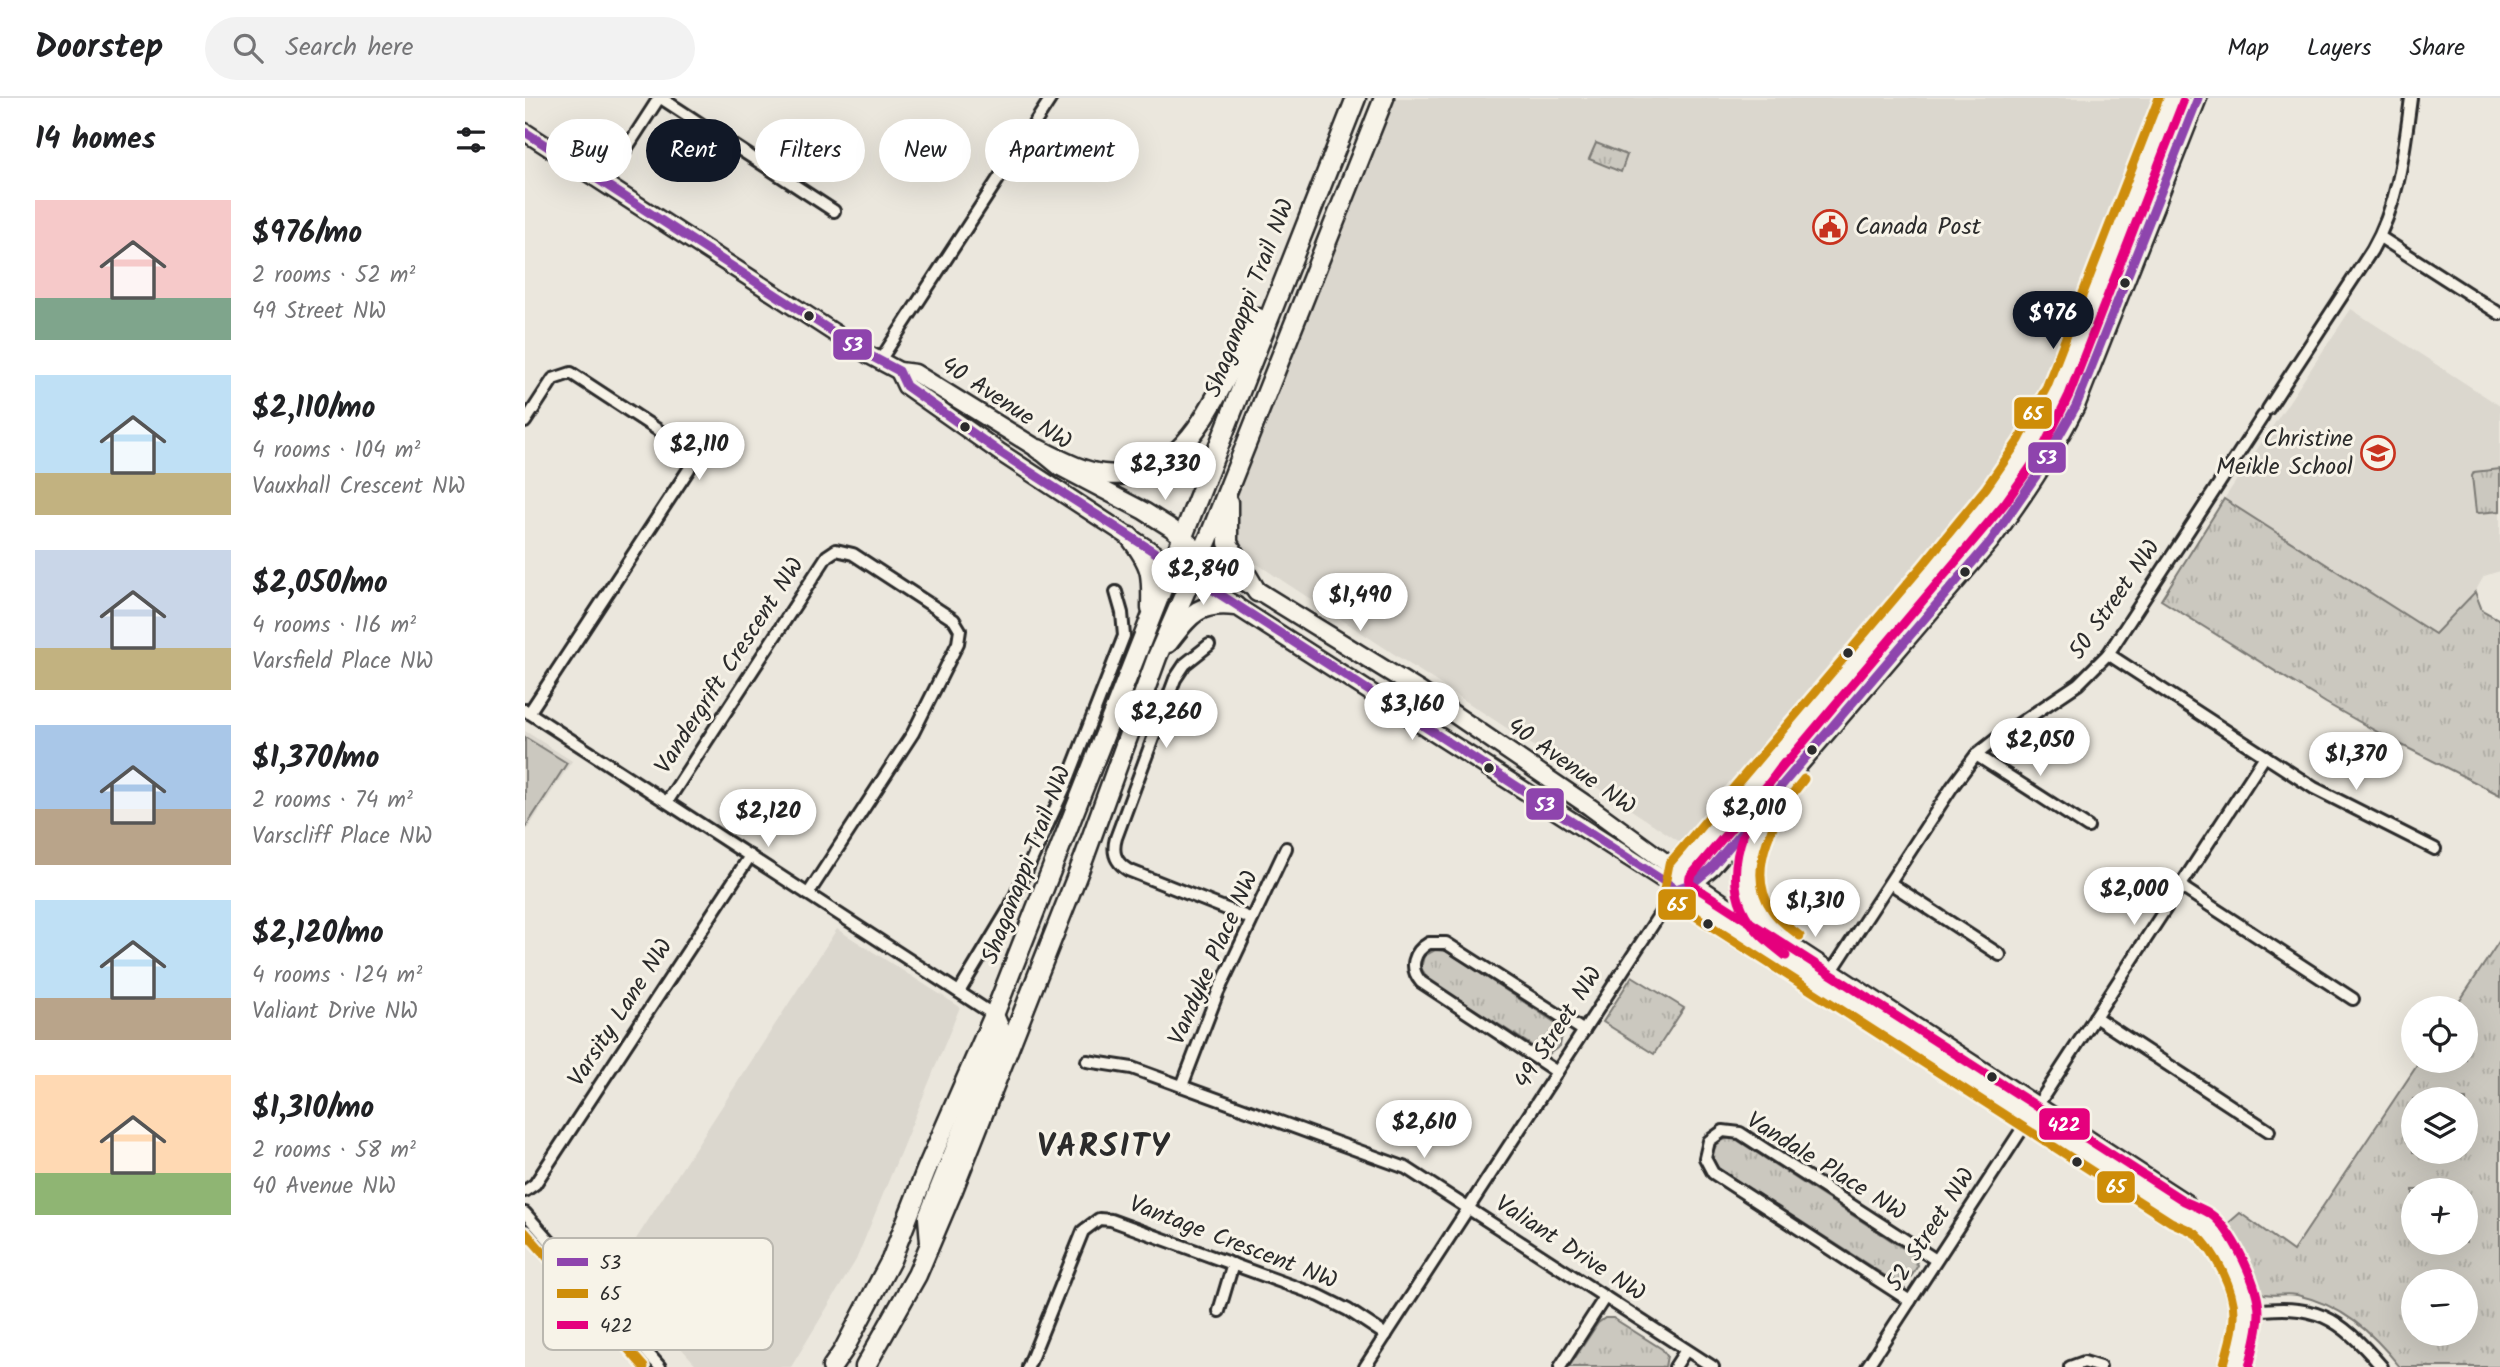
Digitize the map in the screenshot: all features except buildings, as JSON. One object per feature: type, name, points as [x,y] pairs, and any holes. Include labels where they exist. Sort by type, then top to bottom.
[{"type":"main road","name":"Shaganappi Trail NW","points":[[832,1367],[891,1260],[927,1168],[995,1015],[1356,98]]},
{"type":"main road","name":"Shaganappi Trail NW","points":[[865,1367],[917,1275],[986,1110],[1084,858],[1157,657],[1202,554],[1384,98]]},
{"type":"main road","points":[[1038,449],[1083,469],[1103,474],[1143,470],[1177,452],[1204,420],[1294,250]]},
{"type":"main road","points":[[1227,492],[1228,543],[1257,592]]},
{"type":"main road","points":[[1130,537],[1143,554],[1151,572],[1151,617]]},
{"type":"main road","points":[[1157,657],[1197,612],[1212,605],[1235,606]]},
{"type":"main road","points":[[930,1244],[928,1217],[996,1047],[1000,1029],[995,1015]]},
{"type":"street","points":[[604,183],[660,98],[834,211]]},
{"type":"street","points":[[879,362],[1051,98]]},
{"type":"street","points":[[1678,872],[1947,555],[1996,495],[2031,446],[2058,391],[2172,98]]},
{"type":"street","points":[[1676,889],[1693,883],[1711,868],[1990,541],[2029,489],[2076,406],[2198,98]]},
{"type":"street","name":"50 Street NW","points":[[1828,978],[1952,787],[1976,755],[2078,684],[2108,654],[2380,237],[2396,195],[2411,98]]},
{"type":"street","name":"40 Avenue NW","points":[[525,132],[879,362],[899,372],[915,373],[1038,449],[1060,467],[1171,528],[1202,554],[1257,592],[1420,691],[1590,807],[1693,883],[1779,937],[1828,978]]},
{"type":"street","points":[[2380,237],[2500,314]]},
{"type":"street","name":"40 Avenue NW","points":[[899,372],[906,386],[931,405],[1235,606],[1676,889],[1828,978],[2033,1111],[2186,1203],[2234,1266],[2241,1282],[2246,1312],[2245,1333],[2237,1367]]},
{"type":"street","points":[[525,422],[553,379],[571,373],[684,447],[692,457],[689,469],[527,711],[995,1015]]},
{"type":"street","name":"Vandergrift Crescent NW","points":[[667,802],[827,556],[836,550],[853,554],[954,620],[960,630],[960,636],[913,733],[851,824],[808,894]]},
{"type":"street","points":[[959,992],[1009,909],[1065,787],[1124,636],[1117,592]]},
{"type":"street","points":[[1209,645],[1185,664],[1175,679],[1116,838],[1114,852],[1117,860],[1128,870],[1252,919]]},
{"type":"street","points":[[2108,654],[2335,800],[2435,849]]},
{"type":"street","points":[[1976,755],[2088,827]]},
{"type":"street","name":"52 Street NW","points":[[1867,1367],[2265,756]]},
{"type":"street","points":[[1779,937],[1759,913],[1747,880],[1755,837],[1786,780]]},
{"type":"street","name":"Vandyke Place NW","points":[[1182,1086],[1219,992],[1286,848]]},
{"type":"street","name":"Varsity Lane NW","points":[[525,1191],[535,1184],[750,856]]},
{"type":"street","name":"49 Street NW","points":[[1365,1367],[1676,889],[1678,872]]},
{"type":"street","points":[[1890,883],[2000,955]]},
{"type":"street","points":[[2180,886],[2353,999]]},
{"type":"street","points":[[1557,1072],[1421,982],[1415,972],[1416,954],[1424,946],[1434,942],[1451,945],[1584,1031]]},
{"type":"street","points":[[2095,1017],[2269,1131]]},
{"type":"street","name":"Valiant Drive NW","points":[[1087,1061],[1132,1068],[1399,1165],[1713,1367]]},
{"type":"street","name":"Vandale Place NW","points":[[1910,1301],[1713,1173],[1705,1157],[1709,1141],[1723,1131],[1740,1133],[1936,1261]]},
{"type":"street","points":[[527,1217],[546,1238]]},
{"type":"street","name":"Vantage Crescent NW","points":[[1028,1367],[1083,1231],[1098,1219],[1111,1220],[1337,1304],[1386,1335]]},
{"type":"street","points":[[1219,1311],[1233,1264]]},
{"type":"street","points":[[1560,1367],[1605,1297]]},
{"type":"street","points":[[2246,1312],[2288,1307],[2325,1316],[2356,1340],[2382,1367]]},
{"type":"street","points":[[645,1350],[660,1367]]},
{"type":"street","points":[[1675,1367],[1686,1350]]},
{"type":"street","points":[[2070,1367],[2084,1362],[2100,1367]]},
{"type":"shaded area","points":[[1395,98],[2157,98],[2118,201],[2069,313],[2073,315],[2056,376],[2011,461],[1928,566],[1926,564],[1916,574],[1908,577],[1881,608],[1878,620],[1858,644],[1851,643],[1847,648],[1851,656],[1686,846],[1242,554],[1231,504]]},
{"type":"shaded area","name":"Christine Meikle School","points":[[2351,309],[2500,406],[2500,571],[2484,576],[2475,592],[2435,634],[2224,499]]},
{"type":"shaded area","points":[[525,731],[572,761],[525,833]]},
{"type":"shaded area","points":[[837,929],[960,1007],[856,1260],[791,1367],[698,1367],[683,1350],[773,1350],[773,1238],[637,1238]]},
{"type":"green space","points":[[1596,143],[1627,155],[1621,172],[1589,159]]},
{"type":"green space","points":[[2500,469],[2500,511],[2476,512],[2472,476],[2474,472]]},
{"type":"green space","points":[[2224,499],[2435,634],[2475,592],[2482,610],[2500,620],[2500,795],[2326,703],[2161,600]]},
{"type":"green space","points":[[525,737],[567,763],[525,828]]},
{"type":"green space","points":[[2500,940],[2500,1367],[2400,1367],[2367,1331],[2342,1313],[2297,1295],[2264,1294],[2258,1289],[2238,1243],[2224,1227],[2240,1213],[2293,1251],[2401,1089],[2401,1164],[2478,1164],[2478,1087],[2403,1087],[2412,1073],[2478,1073],[2478,996],[2463,996]]},
{"type":"green space","points":[[1435,950],[1446,951],[1559,1025],[1563,1029],[1560,1046],[1549,1054],[1542,1052],[1429,980],[1421,968],[1424,956]]},
{"type":"green space","points":[[1632,976],[1684,1008],[1654,1054],[1603,1022]]},
{"type":"green space","points":[[1730,1138],[1912,1254],[1918,1265],[1910,1278],[1898,1284],[1718,1168],[1713,1159],[1715,1147]]},
{"type":"green space","points":[[1605,1318],[1613,1318],[1662,1349],[1667,1356],[1665,1367],[1569,1367],[1598,1323]]},
{"type":"transit line","name":"65","points":[[2159,98],[2047,386],[2019,440],[1986,488],[1923,565],[1669,864],[1664,890],[1669,899],[2171,1222],[2196,1234],[2217,1261],[2231,1295],[2234,1322],[2224,1364]]},
{"type":"transit line","name":"53","points":[[525,132],[867,354],[899,371],[906,386],[1001,453],[1676,889],[1693,883],[1711,868],[1990,542],[2036,476],[2076,406],[2198,98]]},
{"type":"transit line","name":"422","points":[[2183,102],[2069,395],[2041,452],[2005,503],[1690,877],[1689,883],[2184,1201],[2218,1220],[2243,1258],[2258,1302],[2258,1327],[2249,1367]]},
{"type":"transit line","name":"422","points":[[1784,763],[1752,813],[1738,851],[1736,871],[1737,890],[1746,916],[1761,935],[1786,956]]},
{"type":"transit line","name":"65","points":[[1800,936],[1772,910],[1764,894],[1761,877],[1762,859],[1774,824],[1804,779]]},
{"type":"transit line","name":"65","points":[[525,1232],[543,1252]]},
{"type":"transit line","name":"65","points":[[629,1350],[644,1367]]},
{"type":"place","name":"Canada Post","points":[[1830,227]]},
{"type":"place","name":"Christine Meikle School","points":[[2378,453]]},
{"type":"district","name":"VARSITY","points":[[1104,1147]]}]
